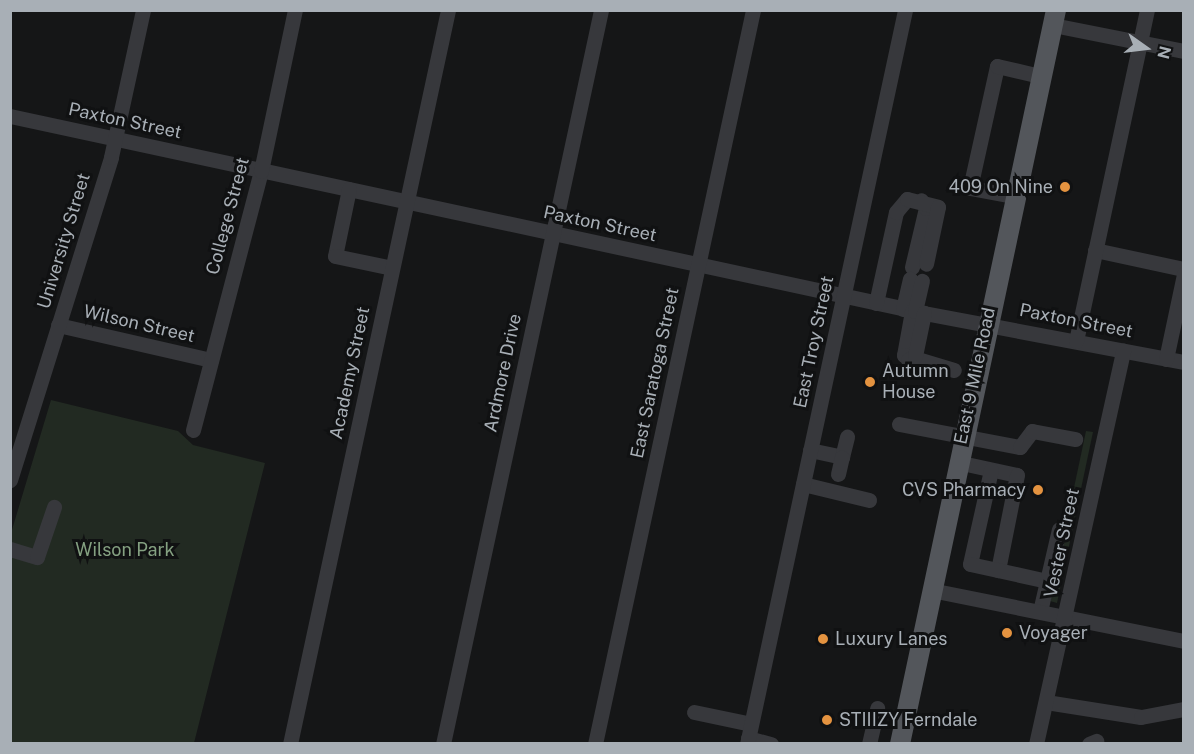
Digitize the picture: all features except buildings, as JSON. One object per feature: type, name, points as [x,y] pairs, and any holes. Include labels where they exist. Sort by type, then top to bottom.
[{"type":"main road","name":"East 9 Mile Road","points":[[900,744],[962,436],[1054,18]]},
{"type":"street","name":"University Street","points":[[10,480],[116,139],[143,10]]},
{"type":"street","name":"College Street","points":[[193,430],[261,171],[296,10]]},
{"type":"street","name":"Academy Street","points":[[290,744],[448,10]]},
{"type":"street","name":"Ardmore Drive","points":[[443,744],[601,10]]},
{"type":"street","name":"East Saratoga Street","points":[[595,744],[753,10]]},
{"type":"street","name":"East Troy Street","points":[[749,735],[905,10]]},
{"type":"street","points":[[1076,341],[1146,10]]},
{"type":"street","points":[[1054,18],[1140,43],[1184,51]]},
{"type":"street","points":[[1014,196],[970,188],[997,66],[1040,76]]},
{"type":"street","name":"Paxton Street","points":[[10,116],[913,311],[1184,362]]},
{"type":"street","points":[[349,189],[335,256],[392,268]]},
{"type":"street","points":[[876,303],[898,207],[907,199],[921,200],[926,208],[913,311],[915,356],[908,360],[954,370]]},
{"type":"street","points":[[1095,250],[1184,269]]},
{"type":"street","points":[[1166,359],[1184,274]]},
{"type":"street","name":"Wilson Street","points":[[58,325],[211,360]]},
{"type":"street","name":"Vester Street","points":[[1036,744],[1066,617],[1123,350]]},
{"type":"street","points":[[899,423],[1020,447],[1032,430],[1075,439]]},
{"type":"street","points":[[838,474],[847,437]]},
{"type":"street","points":[[810,450],[842,457]]},
{"type":"street","points":[[957,462],[1017,475],[999,570]]},
{"type":"street","points":[[991,470],[970,564],[1047,581]]},
{"type":"street","points":[[803,484],[870,500]]},
{"type":"street","points":[[10,549],[37,556],[54,507]]},
{"type":"street","points":[[1040,611],[1059,530]]},
{"type":"street","points":[[931,590],[1184,641]]},
{"type":"street","points":[[1046,702],[1141,717],[1184,709]]},
{"type":"street","points":[[869,744],[877,708]]},
{"type":"street","points":[[694,712],[771,744]]},
{"type":"green space","name":"Wilson Park","points":[[51,400],[178,431],[193,445],[265,463],[194,743],[11,744],[11,533]]},
{"type":"green space","points":[[1086,431],[1093,432],[1057,603],[1050,601]]},
{"type":"place","name":"409 On Nine","points":[[1065,187]]},
{"type":"place","name":"Autumn House","points":[[870,382]]},
{"type":"place","name":"CVS Pharmacy","points":[[1038,490]]},
{"type":"place","name":"Voyager","points":[[1007,633]]},
{"type":"place","name":"Luxury Lanes","points":[[823,639]]},
{"type":"place","name":"STIIIZY Ferndale","points":[[827,720]]}]
